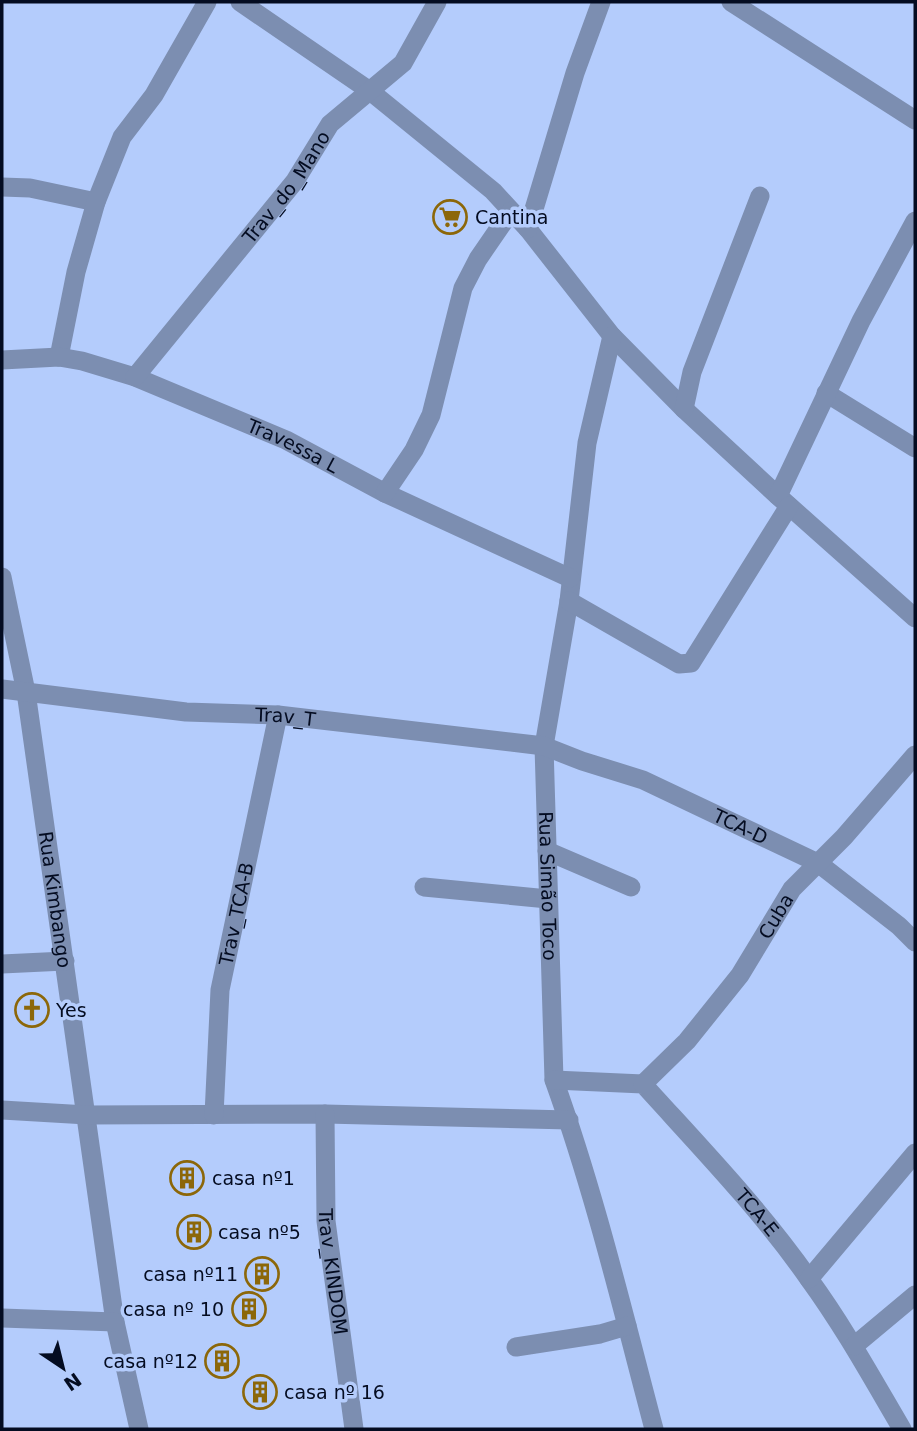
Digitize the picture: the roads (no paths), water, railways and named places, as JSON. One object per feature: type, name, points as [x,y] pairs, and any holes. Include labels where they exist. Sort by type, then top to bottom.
[{"type":"street","points":[[60,357],[76,272],[96,202],[122,138],[155,95],[206,2]]},
{"type":"street","points":[[240,2],[370,91],[483,183],[528,229],[612,336],[684,409],[915,618]]},
{"type":"street","name":"Trav_do_Mano","points":[[135,377],[288,191],[330,124],[403,63],[437,2]]},
{"type":"street","points":[[528,229],[575,73],[601,2]]},
{"type":"street","points":[[731,2],[915,120]]},
{"type":"street","points":[[2,187],[30,188],[96,202]]},
{"type":"street","points":[[684,409],[692,372],[760,195]]},
{"type":"street","points":[[385,493],[414,450],[431,415],[463,288],[478,259],[511,211]]},
{"type":"street","points":[[569,601],[678,664],[691,663],[783,501],[826,393],[915,221]]},
{"type":"street","name":"Rua Simão Toco","points":[[612,336],[587,443],[569,601],[544,746],[554,1080],[569,1121],[654,1429]]},
{"type":"street","name":"Travessa L","points":[[2,360],[60,357],[82,360],[135,377],[286,440],[385,493],[570,578]]},
{"type":"street","points":[[826,393],[915,448]]},
{"type":"street","name":"Rua Kimbango","points":[[2,577],[26,692],[115,1322],[139,1429]]},
{"type":"street","name":"Trav_T","points":[[2,689],[186,712],[278,715],[544,746]]},
{"type":"street","name":"Trav_TCA-B","points":[[214,1115],[220,990],[278,715]]},
{"type":"street","name":"TCA-D","points":[[544,746],[643,780],[818,863],[899,926],[915,942]]},
{"type":"street","name":"Cuba","points":[[643,1084],[687,1041],[740,975],[792,889],[915,755]]},
{"type":"street","points":[[547,851],[631,887]]},
{"type":"street","points":[[424,887],[548,899]]},
{"type":"street","points":[[2,964],[65,961]]},
{"type":"street","points":[[554,1080],[643,1084]]},
{"type":"street","name":"TCA-E","points":[[643,1084],[766,1222],[809,1279],[854,1346],[902,1429]]},
{"type":"street","points":[[2,1110],[87,1115],[324,1114],[569,1121]]},
{"type":"street","name":"Trav_KINDOM","points":[[324,1114],[326,1221],[354,1429]]},
{"type":"street","points":[[809,1279],[915,1153]]},
{"type":"street","points":[[854,1346],[915,1295]]},
{"type":"street","points":[[2,1318],[115,1322]]},
{"type":"street","points":[[516,1347],[600,1334],[627,1325]]},
{"type":"place","name":"Cantina","points":[[450,217]]},
{"type":"place","name":"Yes","points":[[32,1010]]},
{"type":"place","name":"casa nº1","points":[[187,1178]]},
{"type":"place","name":"casa nº5","points":[[194,1232]]},
{"type":"place","name":"casa nº11","points":[[262,1274]]},
{"type":"place","name":"casa nº 10","points":[[249,1309]]},
{"type":"place","name":"casa nº12","points":[[222,1361]]},
{"type":"place","name":"casa nº 16","points":[[260,1392]]}]
